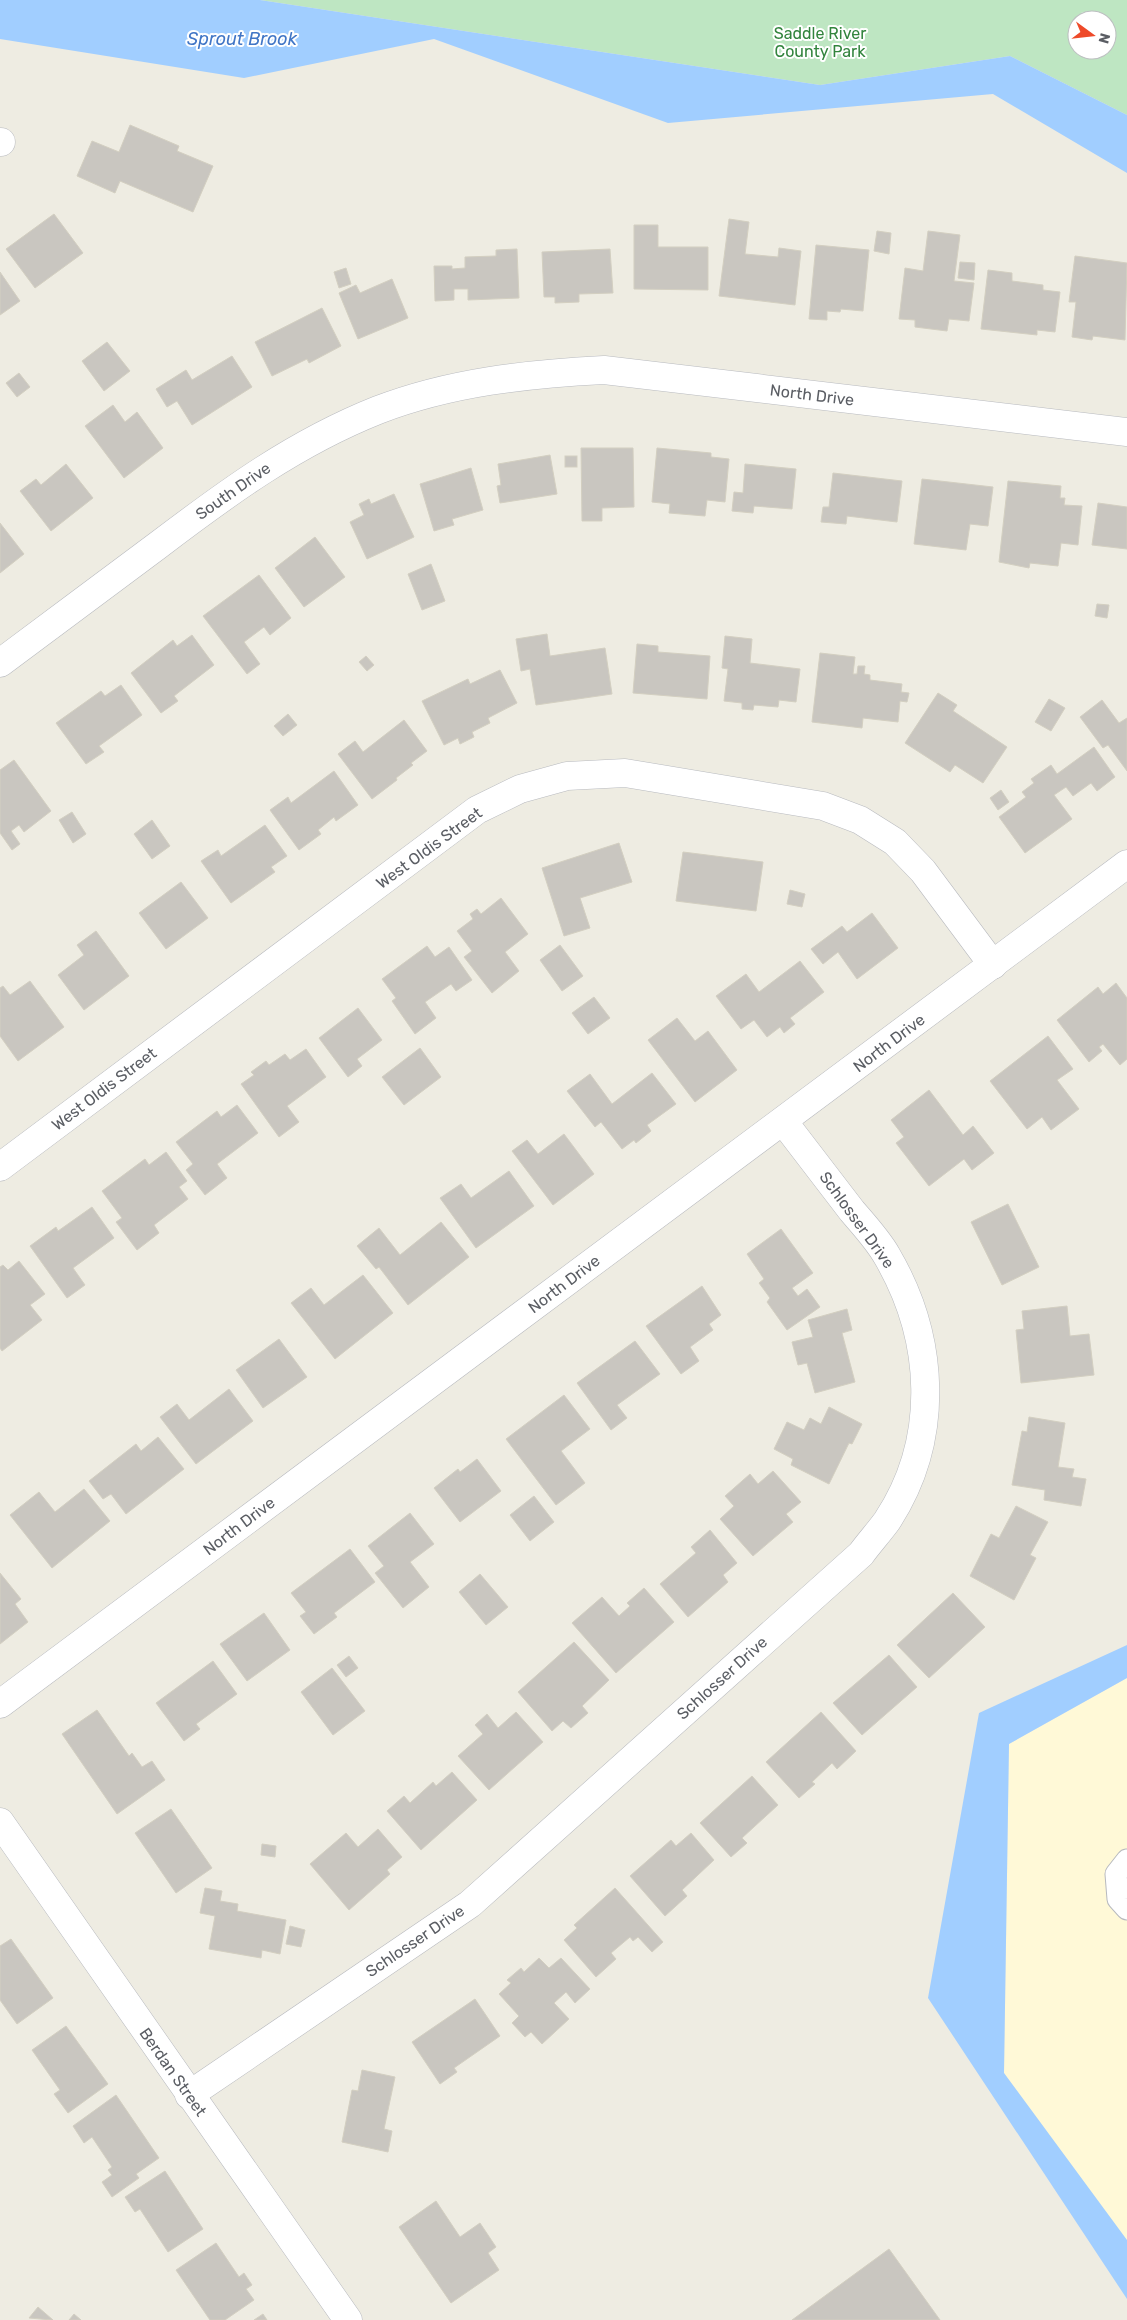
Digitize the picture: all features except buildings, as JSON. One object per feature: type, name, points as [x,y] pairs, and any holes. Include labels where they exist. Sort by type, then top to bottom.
[{"type":"street","name":"North Drive","points":[[497,380],[527,374],[604,370],[1127,432]]},
{"type":"street","name":"South Drive","points":[[0,663],[243,481],[309,441],[379,410],[452,388],[497,380]]},
{"type":"street","name":"West Oldis Street","points":[[0,1167],[477,810],[520,789],[567,776],[624,773],[823,806],[860,820],[894,842],[923,871],[993,965]]},
{"type":"street","name":"North Drive","points":[[0,1704],[1127,864]]},
{"type":"street","name":"Schlosser Drive","points":[[189,2095],[470,1904],[861,1554],[887,1521],[910,1476],[923,1427],[926,1381],[920,1335],[908,1295],[886,1254],[783,1121]]},
{"type":"street","name":"Berdan Street","points":[[0,1822],[348,2320]]},
{"type":"lane","points":[[1127,1860],[1116,1874],[1118,1899],[1127,1909]]},
{"type":"shaded area","points":[[1127,1678],[1127,2260],[1004,2073],[1009,1744]]},
{"type":"green space","name":"Saddle River County Park","points":[[260,0],[1127,0],[1127,115],[1010,56],[820,85]]},
{"type":"water","name":"Sprout Brook","points":[[0,0],[260,0],[820,85],[1010,56],[1127,115],[1127,173],[993,94],[668,123],[434,39],[244,78],[0,39]]},
{"type":"water","points":[[1127,1645],[1127,1678],[1009,1744],[1004,2073],[1127,2240],[1127,2299],[928,1998],[979,1713]]}]
